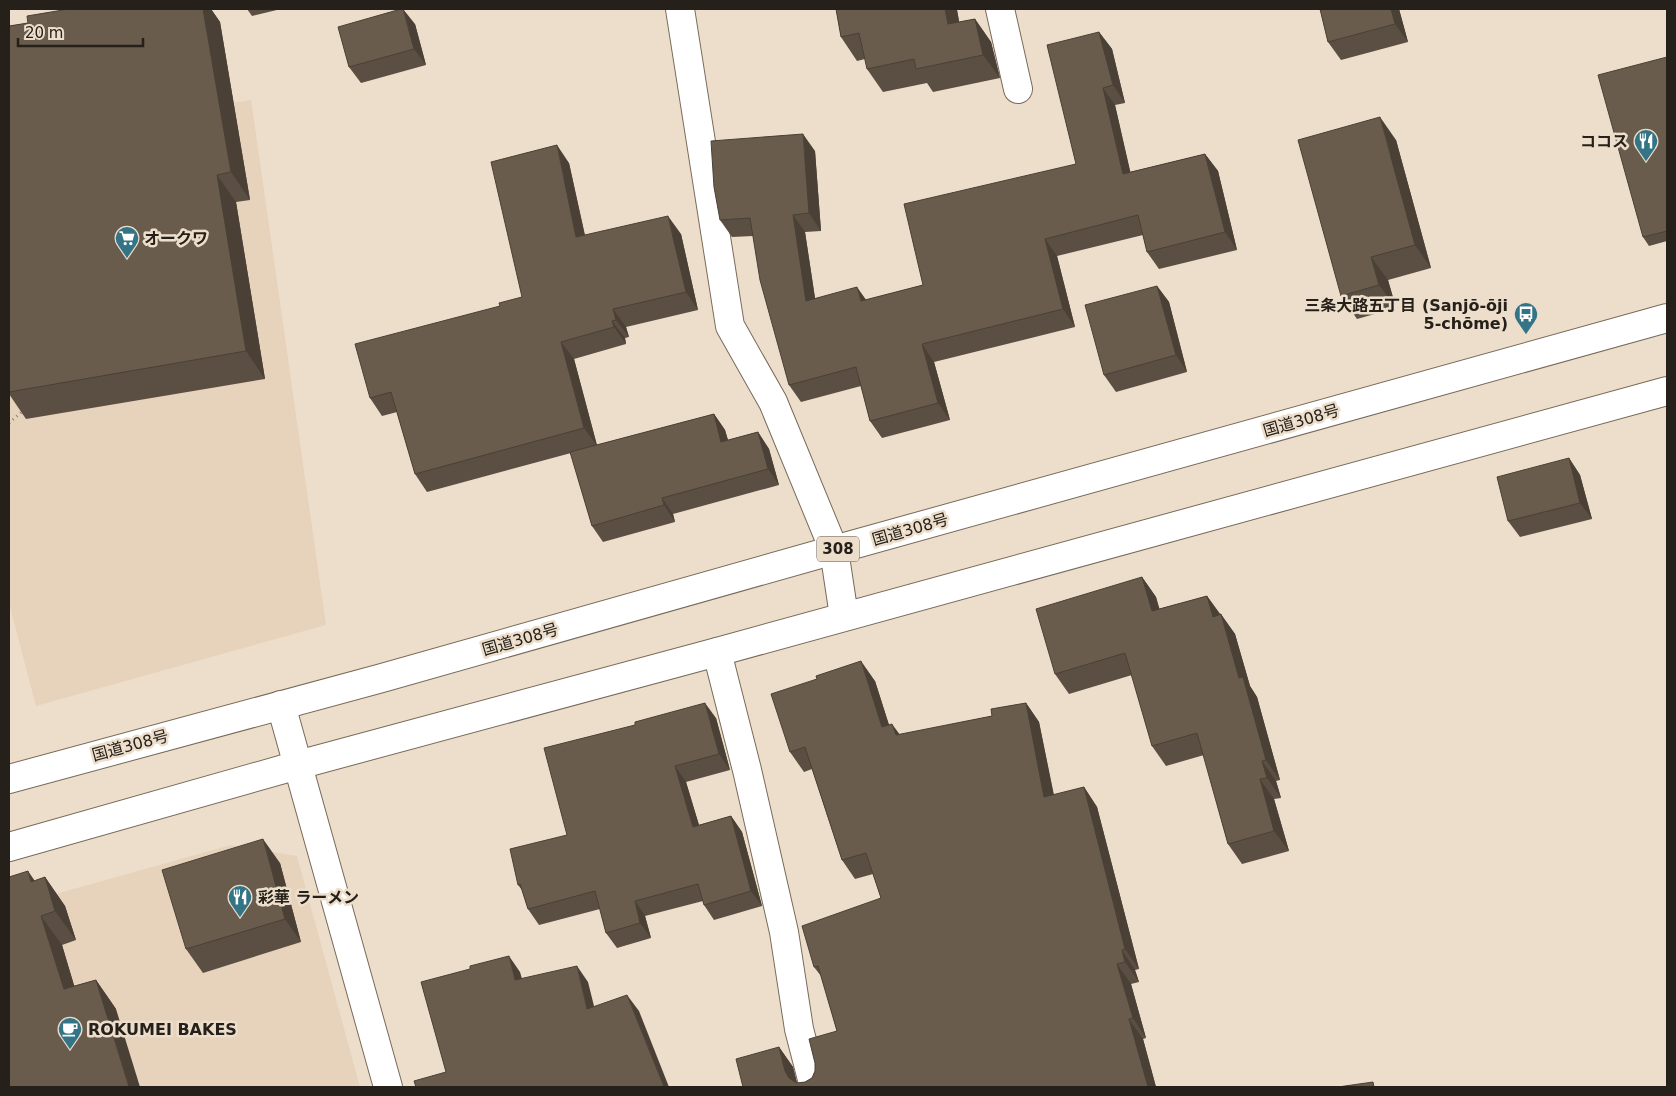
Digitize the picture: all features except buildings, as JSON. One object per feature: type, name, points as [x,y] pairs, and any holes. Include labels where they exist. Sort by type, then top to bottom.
[{"type":"main road","points":[[680,9],[730,326],[772,402],[834,550],[844,616]]},
{"type":"main road","points":[[1000,9],[1018,89]]},
{"type":"main road","name":"国道308号","points":[[9,779],[281,705],[1667,318]]},
{"type":"main road","points":[[9,847],[298,765],[717,652],[1667,390]]},
{"type":"main road","points":[[717,652],[780,913],[799,1029],[814,1087]]},
{"type":"main road","points":[[281,705],[388,1087]]},
{"type":"path","points":[[9,423],[25,410]]},
{"type":"shaded area","points":[[251,100],[326,625],[36,706],[9,603],[9,140]]},
{"type":"shaded area","points":[[231,845],[297,856],[360,1087],[9,1087],[9,907]]},
{"type":"place","name":"ココス","points":[[1646,162]]},
{"type":"place","name":"オークワ","points":[[127,259]]},
{"type":"place","name":"三条大路五丁目 (Sanjō-ōji 5-chōme)","points":[[1526,335]]},
{"type":"place","name":"彩華 ラーメン","points":[[240,918]]},
{"type":"place","name":"ROKUMEI BAKES","points":[[70,1050]]}]
